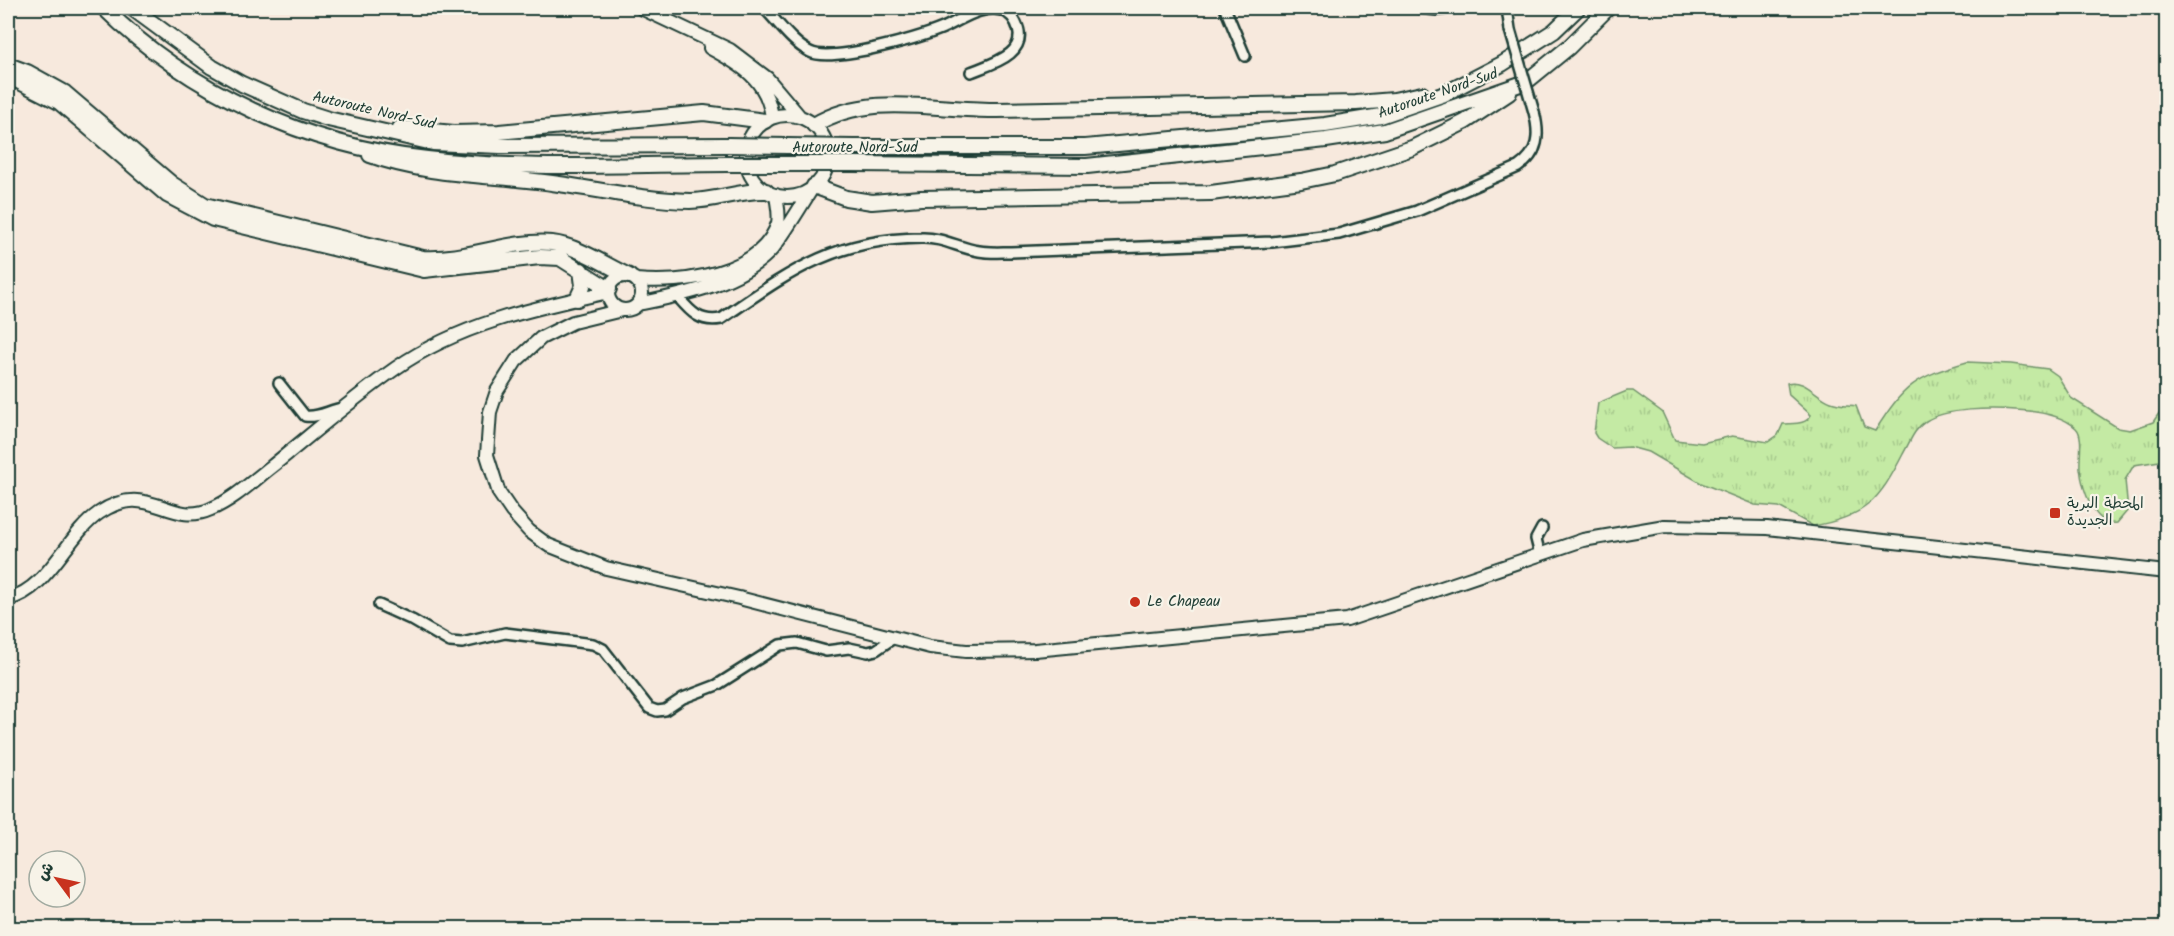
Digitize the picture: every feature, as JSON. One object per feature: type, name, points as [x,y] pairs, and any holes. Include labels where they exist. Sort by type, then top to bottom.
[{"type":"highway","name":"Autoroute Nord-Sud","points":[[104,8],[156,52],[237,104],[328,141],[426,159],[488,163],[1087,166],[1326,140],[1385,131],[1526,82],[1569,47],[1608,8]]},
{"type":"highway","name":"Autoroute Nord-Sud","points":[[132,8],[212,67],[243,84],[303,111],[433,143],[500,147],[728,145],[1085,147],[1325,125],[1381,116],[1442,95],[1502,64],[1554,31],[1578,8]]},
{"type":"highway","points":[[814,125],[838,113],[886,105],[980,110],[1356,103],[1394,100],[1439,90],[1502,64]]},
{"type":"highway","points":[[8,65],[27,72],[65,93],[172,184],[205,205],[423,258],[447,258],[553,243],[573,249],[632,278]]},
{"type":"highway","points":[[8,76],[59,102],[167,195],[213,219],[424,270],[551,257],[570,261],[609,295]]},
{"type":"highway","points":[[813,187],[846,198],[872,202],[921,198],[1211,193],[1301,181],[1335,174],[1412,148],[1465,122],[1526,82]]},
{"type":"highway","points":[[328,119],[454,133],[499,132],[704,112],[769,119]]},
{"type":"highway","points":[[328,141],[416,170],[559,183],[630,196],[700,200],[743,191],[771,193]]},
{"type":"highway","points":[[577,299],[583,286],[581,270]]},
{"type":"main road","points":[[639,8],[730,50],[767,78],[796,113],[814,125],[826,144],[828,159],[824,174],[765,256],[726,278],[676,296],[638,304],[631,309],[591,317],[554,330],[527,349],[506,375],[497,391],[490,412],[488,455],[492,474],[512,512],[529,531],[564,553],[606,568],[750,601],[892,639],[966,651],[1035,650],[1347,620],[1583,540],[1665,526],[1767,528],[2166,572]]},
{"type":"main road","points":[[639,8],[721,54],[756,80],[766,92],[769,119]]},
{"type":"main road","points":[[813,187],[795,196],[771,193],[754,181],[746,160],[750,138],[769,119],[796,113],[838,113]]},
{"type":"main road","points":[[591,317],[609,295],[616,279],[632,278],[662,282],[684,280],[713,276],[735,266],[758,250],[775,228],[779,214],[771,193]]},
{"type":"main road","points":[[632,278],[642,291],[638,304]]},
{"type":"main road","points":[[8,599],[33,585],[98,513],[128,501],[145,500],[172,511],[192,515],[212,509],[248,484],[414,356],[452,336],[499,319],[577,299],[609,295]]},
{"type":"main road","points":[[609,295],[622,310]]},
{"type":"street","points":[[764,8],[803,48],[827,56],[929,34],[988,9],[1006,12],[1013,18],[1019,34],[1013,51],[1007,58],[971,72]]},
{"type":"street","points":[[1225,8],[1245,56]]},
{"type":"street","points":[[1419,8],[1437,10],[1456,8]]},
{"type":"street","points":[[676,296],[697,317],[711,321],[721,319],[790,272],[830,253],[921,238],[945,241],[979,251],[1011,252],[1272,242],[1339,234],[1417,211],[1518,167],[1527,161],[1537,143],[1538,133],[1534,112],[1510,30],[1507,8]]},
{"type":"street","points":[[279,383],[305,416],[316,417],[333,409],[345,408]]},
{"type":"street","points":[[1540,555],[1536,538],[1542,528]]},
{"type":"street","points":[[379,605],[412,620],[450,642],[462,643],[504,633],[593,644],[603,649],[649,708],[657,711],[665,710],[683,698],[717,685],[780,645],[797,643],[826,651],[849,648],[868,652],[876,650],[892,639]]},
{"type":"green space","points":[[1967,362],[2048,369],[2058,376],[2071,398],[2118,428],[2130,430],[2153,422],[2166,403],[2166,460],[2134,465],[2125,480],[2128,510],[2117,523],[2109,523],[2095,512],[2086,494],[2080,468],[2080,436],[2070,423],[2056,416],[2031,411],[1995,409],[1957,411],[1935,417],[1918,428],[1886,484],[1878,495],[1858,512],[1846,518],[1813,526],[1779,507],[1755,505],[1701,483],[1648,452],[1630,447],[1612,448],[1597,438],[1594,433],[1598,403],[1627,391],[1633,391],[1662,412],[1675,440],[1702,443],[1732,436],[1768,442],[1778,435],[1783,424],[1803,422],[1811,415],[1789,395],[1787,383],[1793,382],[1805,385],[1831,402],[1856,406],[1864,427],[1875,431],[1894,403],[1912,385],[1923,378]]},
{"type":"place","name":"المحطة البرية الجديدة","points":[[2055,513]]},
{"type":"place","name":"Le Chapeau","points":[[1135,602]]}]
